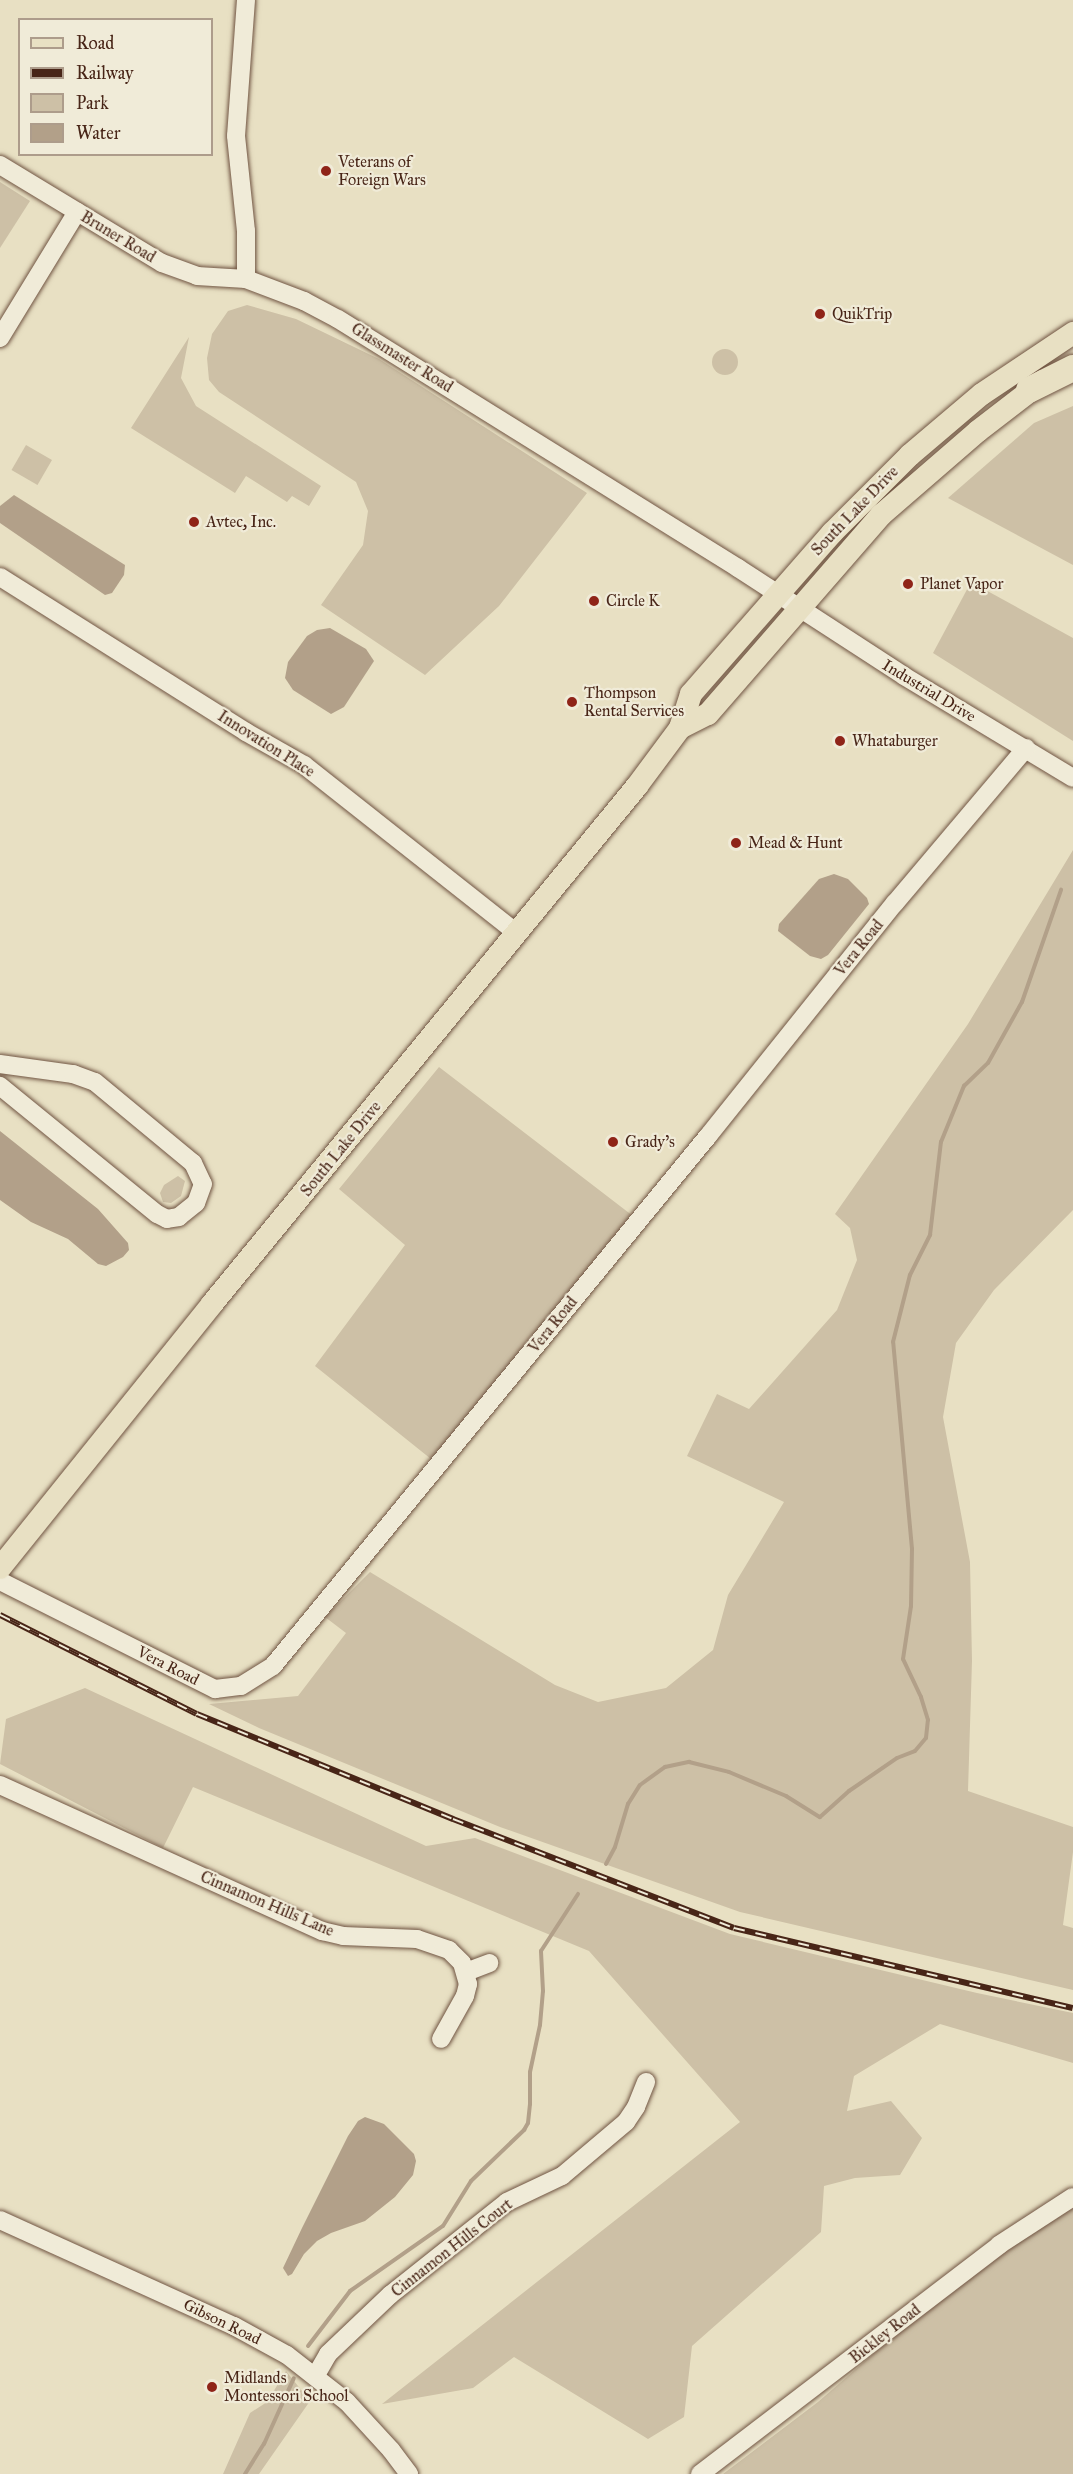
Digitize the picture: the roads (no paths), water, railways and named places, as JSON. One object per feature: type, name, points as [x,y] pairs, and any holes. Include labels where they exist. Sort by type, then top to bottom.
[{"type":"highway","points":[[1029,390],[1073,368]]},
{"type":"main road","name":"South Lake Drive","points":[[789,600],[803,564],[857,506],[910,455],[982,394],[1073,333]]},
{"type":"main road","name":"South Lake Drive","points":[[0,1568],[212,1304],[637,786],[680,728],[691,693],[919,480],[1029,390],[1073,361]]},
{"type":"street","points":[[246,0],[236,136],[246,231],[246,279]]},
{"type":"street","name":"Bruner Road","points":[[0,165],[136,249],[179,270],[196,276],[246,279]]},
{"type":"street","points":[[0,338],[77,212]]},
{"type":"street","name":"Glassmaster Road","points":[[246,279],[304,301],[338,319],[789,600]]},
{"type":"street","name":"Innovation Place","points":[[0,577],[236,726],[304,765],[517,933]]},
{"type":"street","name":"Industrial Drive","points":[[789,600],[904,676],[1073,778]]},
{"type":"street","name":"Vera Road","points":[[0,1581],[215,1689],[241,1686],[273,1666],[708,1136],[895,903],[1026,748]]},
{"type":"street","points":[[0,1064],[73,1074],[95,1083],[193,1163],[203,1184],[196,1203],[179,1217],[167,1219],[157,1214],[0,1086]]},
{"type":"street","name":"Cinnamon Hills Lane","points":[[0,1785],[322,1931],[344,1936],[417,1939],[441,1946],[457,1955],[466,1972]]},
{"type":"street","points":[[441,2039],[465,1996],[468,1984],[466,1972],[489,1963]]},
{"type":"street","name":"Cinnamon Hills Court","points":[[316,2375],[328,2354],[390,2295],[507,2202],[562,2176],[626,2122],[636,2107],[646,2082]]},
{"type":"street","name":"Bickley Road","points":[[700,2474],[999,2246],[1073,2197]]},
{"type":"street","name":"Gibson Road","points":[[0,2220],[234,2326],[287,2355],[316,2375],[360,2414],[409,2474]]},
{"type":"water","points":[[14,495],[125,565],[124,575],[112,593],[105,595],[0,523],[0,506]]},
{"type":"water","points":[[330,628],[366,649],[374,661],[344,707],[331,714],[293,690],[285,678],[288,662],[307,636],[317,630]]},
{"type":"water","points":[[834,874],[848,879],[867,898],[869,904],[828,955],[821,959],[810,956],[778,931],[779,924],[819,879]]},
{"type":"water","points":[[0,1131],[98,1209],[128,1243],[129,1250],[123,1257],[106,1266],[98,1264],[68,1239],[31,1222],[0,1200]]},
{"type":"water","points":[[365,2117],[384,2124],[414,2154],[416,2161],[413,2175],[395,2197],[365,2221],[331,2233],[317,2241],[304,2254],[292,2274],[288,2276],[283,2268],[302,2228],[348,2136],[358,2121]]},
{"type":"waterway","points":[[606,1864],[615,1847],[628,1804],[640,1785],[665,1767],[689,1762],[729,1772],[786,1796],[820,1817],[849,1791],[897,1758],[915,1751],[926,1738],[928,1720],[921,1697],[903,1659],[911,1606],[912,1549],[893,1342],[910,1275],[930,1235],[941,1142],[964,1086],[988,1063],[1022,1002],[1061,890]]},
{"type":"waterway","points":[[308,2346],[350,2291],[443,2226],[471,2181],[524,2130],[528,2123],[530,2072],[540,2025],[543,1991],[541,1951],[578,1894]]},
{"type":"waterway","points":[[245,2474],[264,2444],[294,2378]]},
{"type":"railway","points":[[0,1615],[197,1714],[453,1819],[734,1928],[1073,2008]]},
{"type":"place","name":"Veterans of Foreign Wars","points":[[326,171]]},
{"type":"place","name":"QuikTrip","points":[[820,314]]},
{"type":"place","name":"Avtec, Inc.","points":[[194,522]]},
{"type":"place","name":"Planet Vapor","points":[[908,584]]},
{"type":"place","name":"Circle K","points":[[594,601]]},
{"type":"place","name":"Thompson Rental Services","points":[[572,702]]},
{"type":"place","name":"Whataburger","points":[[840,741]]},
{"type":"place","name":"Mead & Hunt","points":[[736,843]]},
{"type":"place","name":"Grady's","points":[[613,1142]]},
{"type":"place","name":"Midlands Montessori School","points":[[212,2387]]}]
